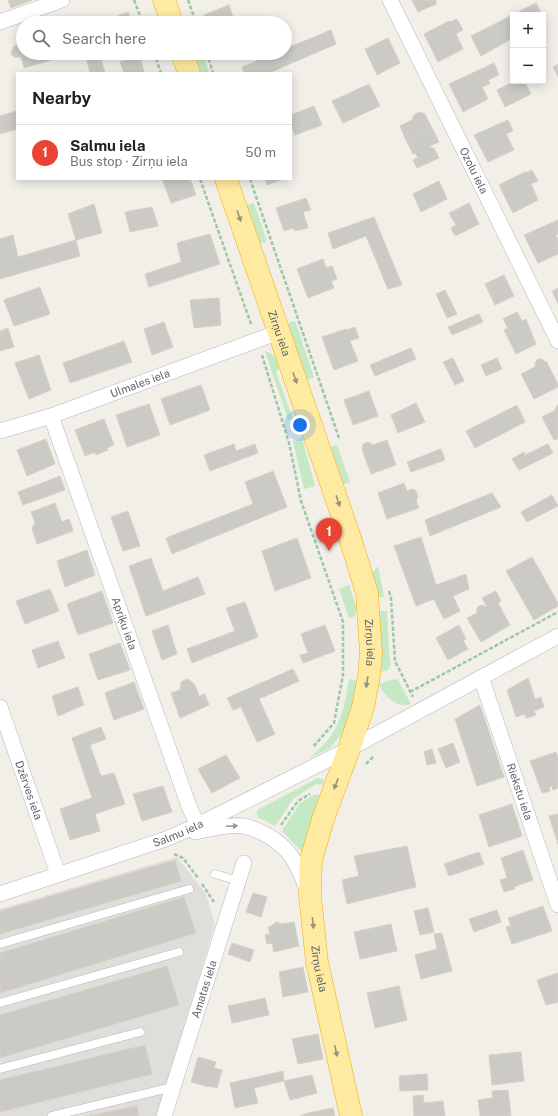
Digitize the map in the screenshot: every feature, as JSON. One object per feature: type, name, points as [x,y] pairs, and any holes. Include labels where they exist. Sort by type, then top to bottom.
[{"type":"highway","points":[[164,0],[170,16]]},
{"type":"highway","points":[[184,60],[189,72]]},
{"type":"highway","name":"Zirņu iela","points":[[226,180],[350,538],[367,593],[371,653],[363,707],[349,750],[323,819],[311,860],[310,896],[317,962],[351,1116]]},
{"type":"street","points":[[17,16],[62,0]]},
{"type":"street","name":"Ozolu iela","points":[[390,0],[558,341]]},
{"type":"street","points":[[0,22],[16,16]]},
{"type":"street","name":"Ulmales iela","points":[[0,431],[51,416],[279,332]]},
{"type":"street","name":"Apriķu iela","points":[[51,416],[190,810],[198,828]]},
{"type":"street","name":"Salmu iela","points":[[0,894],[58,874],[169,846],[198,828],[349,750],[480,677],[558,636]]},
{"type":"street","name":"Riekstu iela","points":[[480,677],[558,905]]},
{"type":"street","name":"Dzērves iela","points":[[0,707],[3,728],[58,874]]},
{"type":"street","points":[[198,828],[243,826],[264,833],[280,844],[292,857],[310,896]]},
{"type":"street","name":"Amatas iela","points":[[164,1116],[244,863]]},
{"type":"lane","points":[[215,874],[239,881]]},
{"type":"lane","points":[[0,944],[189,889]]},
{"type":"lane","points":[[0,1003],[179,952]]},
{"type":"lane","points":[[0,1069],[140,1032]]},
{"type":"lane","points":[[52,1116],[174,1087]]},
{"type":"path","points":[[134,0],[140,16]]},
{"type":"path","points":[[188,0],[194,16]]},
{"type":"path","points":[[156,60],[161,72]]},
{"type":"path","points":[[208,60],[213,72]]},
{"type":"path","points":[[200,180],[252,325]]},
{"type":"path","points":[[263,358],[289,443],[301,501],[343,622],[343,675],[334,723],[312,749]]},
{"type":"path","points":[[410,692],[558,612]]},
{"type":"path","points":[[365,765],[379,753]]},
{"type":"path","points":[[280,826],[298,801],[311,794]]},
{"type":"path","points":[[169,846],[180,850]]},
{"type":"shaded area","points":[[177,857],[206,894],[215,924],[157,1116],[0,1116],[0,909]]},
{"type":"green space","points":[[196,60],[205,60],[209,72],[201,72]]},
{"type":"green space","points":[[254,203],[267,242],[260,243],[247,205]]},
{"type":"green space","points":[[295,321],[314,377],[307,380],[287,323]]},
{"type":"green space","points":[[265,351],[273,355],[280,366],[276,372],[293,419],[288,420]]},
{"type":"green space","points":[[302,438],[315,486],[304,489],[293,441]]},
{"type":"green space","points":[[337,445],[350,482],[343,484],[331,447]]},
{"type":"green space","points":[[378,566],[384,597],[377,597],[372,574]]},
{"type":"green space","points":[[349,585],[357,609],[354,617],[349,618],[339,589]]},
{"type":"green space","points":[[379,611],[387,611],[391,665],[388,670],[380,672],[381,644]]},
{"type":"green space","points":[[349,679],[355,680],[357,683],[355,698],[345,730],[330,748],[310,758],[328,740],[336,727],[344,707]]},
{"type":"green space","points":[[395,679],[398,680],[411,704],[401,705],[396,703],[381,689],[379,684]]},
{"type":"green space","points":[[318,778],[324,780],[323,785],[316,784],[294,798],[275,826],[258,817],[256,813],[259,809]]},
{"type":"green space","points":[[316,794],[320,796],[309,828],[303,853],[282,831],[300,803]]},
{"type":"building","points":[[8,0],[32,0],[11,8]]},
{"type":"building","points":[[412,0],[436,0],[436,4],[418,12]]},
{"type":"building","points":[[536,3],[540,12],[518,12]]},
{"type":"building","points":[[229,5],[233,16],[204,16]]},
{"type":"building","points":[[128,12],[129,16],[118,16]]},
{"type":"building","points":[[510,16],[510,40],[481,56],[471,36]]},
{"type":"building","points":[[457,19],[463,30],[456,34],[463,49],[438,62],[424,34],[449,21],[450,22]]},
{"type":"building","points":[[331,30],[336,44],[271,72],[244,72],[242,67],[259,60],[292,60],[292,46]]},
{"type":"building","points":[[388,38],[400,63],[377,75],[365,49]]},
{"type":"building","points":[[16,46],[16,57],[11,54],[13,47]]},
{"type":"building","points":[[22,60],[51,60],[24,68]]},
{"type":"building","points":[[87,60],[101,60],[105,72],[90,72]]},
{"type":"building","points":[[127,60],[141,60],[144,72],[124,72],[120,62]]},
{"type":"building","points":[[494,63],[499,75],[488,80],[490,84],[482,87],[488,99],[463,112],[449,84]]},
{"type":"building","points":[[558,64],[558,77],[553,67]]},
{"type":"building","points":[[369,84],[380,106],[343,123],[332,101]]},
{"type":"building","points":[[510,84],[526,84],[531,94],[505,107],[497,90]]},
{"type":"building","points":[[314,106],[322,125],[295,135],[292,127],[292,115]]},
{"type":"building","points":[[16,111],[16,129],[0,134],[0,116]]},
{"type":"building","points":[[419,112],[425,114],[432,128],[406,140],[400,126],[412,120],[414,115]]},
{"type":"building","points":[[508,120],[513,131],[506,134],[514,150],[488,162],[474,135]]},
{"type":"building","points":[[432,128],[439,142],[430,146],[431,148],[434,148],[439,158],[417,168],[413,160],[418,158],[415,153],[413,154],[406,140]]},
{"type":"building","points":[[532,170],[538,181],[531,184],[538,200],[513,213],[499,185]]},
{"type":"building","points":[[162,180],[190,180],[196,195],[171,203]]},
{"type":"building","points":[[265,180],[280,180],[267,185]]},
{"type":"building","points":[[439,181],[447,199],[421,212],[413,194]]},
{"type":"building","points":[[306,198],[311,210],[303,212],[308,228],[295,231],[293,228],[284,231],[276,208]]},
{"type":"building","points":[[469,203],[479,224],[455,236],[451,228],[456,225],[449,213]]},
{"type":"building","points":[[94,204],[102,233],[76,240],[68,214]]},
{"type":"building","points":[[152,207],[158,226],[130,232],[125,212]]},
{"type":"building","points":[[374,217],[402,285],[388,289],[366,236],[333,249],[328,233]]},
{"type":"building","points":[[558,220],[558,234],[556,235],[558,240],[558,254],[538,263],[524,235]]},
{"type":"building","points":[[210,234],[220,264],[149,287],[145,274],[181,262],[177,243]]},
{"type":"building","points":[[13,235],[18,257],[76,240],[80,256],[0,279],[0,239]]},
{"type":"building","points":[[323,259],[326,268],[332,266],[337,279],[331,281],[334,288],[308,298],[297,269]]},
{"type":"building","points":[[504,275],[514,296],[495,305],[485,284]]},
{"type":"building","points":[[40,287],[50,314],[14,326],[4,300]]},
{"type":"building","points":[[558,288],[558,304],[552,291]]},
{"type":"building","points":[[445,290],[457,314],[447,318],[436,294]]},
{"type":"building","points":[[219,298],[221,325],[194,328],[190,300]]},
{"type":"building","points":[[517,312],[522,321],[526,319],[536,344],[516,354],[504,330],[508,328],[503,319]]},
{"type":"building","points":[[479,314],[483,322],[452,335],[448,327]]},
{"type":"building","points":[[164,322],[173,347],[152,355],[144,329]]},
{"type":"building","points":[[355,327],[359,338],[350,341],[358,361],[334,370],[322,337]]},
{"type":"building","points":[[8,328],[14,347],[0,351],[0,331]]},
{"type":"building","points":[[124,341],[132,362],[70,383],[63,363]]},
{"type":"building","points":[[411,348],[416,359],[375,376],[370,365]]},
{"type":"building","points":[[39,355],[51,390],[29,399],[15,363]]},
{"type":"building","points":[[453,358],[464,381],[455,385],[443,362]]},
{"type":"building","points":[[497,358],[502,369],[486,376],[481,365]]},
{"type":"building","points":[[538,359],[542,359],[545,362],[546,361],[558,384],[558,387],[534,399],[521,374],[535,367],[535,363]]},
{"type":"building","points":[[201,385],[210,410],[170,425],[161,399]]},
{"type":"building","points":[[369,391],[378,416],[353,425],[344,400]]},
{"type":"building","points":[[416,403],[425,422],[398,433],[391,415]]},
{"type":"building","points":[[149,404],[160,435],[127,447],[116,415]]},
{"type":"building","points":[[517,405],[525,422],[475,448],[466,431]]},
{"type":"building","points":[[558,405],[558,439],[554,440],[542,417],[556,410],[555,409]]},
{"type":"building","points":[[104,419],[114,445],[107,448],[108,450],[96,455],[95,452],[85,456],[75,430]]},
{"type":"building","points":[[46,439],[55,464],[27,476],[17,450]]},
{"type":"building","points":[[387,440],[396,465],[371,474],[362,449],[363,444],[368,442],[373,445]]},
{"type":"building","points":[[234,444],[236,451],[255,444],[258,453],[210,471],[204,455]]},
{"type":"building","points":[[548,444],[553,453],[519,470],[512,459],[524,452],[525,455]]},
{"type":"building","points":[[441,449],[445,460],[411,472],[407,462]]},
{"type":"building","points":[[273,471],[287,507],[172,554],[166,538],[253,504],[245,482]]},
{"type":"building","points":[[60,476],[65,490],[23,505],[18,492]]},
{"type":"building","points":[[404,483],[407,491],[412,489],[416,491],[418,497],[416,501],[419,508],[387,519],[378,493]]},
{"type":"building","points":[[492,493],[501,507],[430,536],[425,520]]},
{"type":"building","points":[[552,495],[558,506],[527,522],[521,512]]},
{"type":"building","points":[[55,503],[62,522],[69,519],[73,531],[37,544],[32,529],[35,522],[31,512]]},
{"type":"building","points":[[128,511],[140,546],[123,551],[111,517]]},
{"type":"building","points":[[421,537],[436,585],[466,574],[469,589],[453,596],[460,611],[444,619],[434,599],[416,606],[394,546]]},
{"type":"building","points":[[297,538],[311,578],[275,591],[262,551]]},
{"type":"building","points":[[87,550],[95,575],[65,587],[57,561]]},
{"type":"building","points":[[532,557],[558,603],[558,606],[534,620],[506,571]]},
{"type":"building","points":[[151,558],[163,591],[198,577],[205,594],[146,616],[129,566]]},
{"type":"building","points":[[50,589],[59,611],[25,624],[16,601]]},
{"type":"building","points":[[102,591],[113,623],[78,635],[67,604]]},
{"type":"building","points":[[496,591],[501,601],[498,603],[510,625],[481,642],[467,618],[477,613],[477,608],[479,606],[482,605],[487,607],[482,598]]},
{"type":"building","points":[[245,602],[258,637],[192,663],[187,649],[235,631],[226,608]]},
{"type":"building","points":[[168,625],[177,654],[162,660],[152,631]]},
{"type":"building","points":[[325,625],[335,651],[303,663],[300,655],[308,653],[301,634]]},
{"type":"building","points":[[459,625],[466,639],[463,640],[468,649],[448,660],[436,638]]},
{"type":"building","points":[[58,641],[65,658],[38,668],[32,650]]},
{"type":"building","points":[[120,643],[130,670],[98,680],[89,654]]},
{"type":"building","points":[[293,669],[299,681],[259,699],[275,734],[257,742],[241,707],[233,710],[227,698]]},
{"type":"building","points":[[528,678],[535,699],[541,697],[544,707],[534,711],[536,715],[526,718],[525,714],[516,717],[507,690]]},
{"type":"building","points":[[187,679],[195,685],[199,696],[205,694],[209,705],[180,718],[171,693],[180,690],[181,682]]},
{"type":"building","points":[[134,682],[144,709],[114,720],[105,693]]},
{"type":"building","points":[[78,687],[84,705],[58,716],[52,696]]},
{"type":"building","points":[[480,705],[504,777],[477,786],[455,719]]},
{"type":"building","points":[[101,727],[106,739],[90,745],[101,776],[114,773],[125,804],[95,814],[100,831],[70,840],[60,809],[92,798],[72,738]]},
{"type":"building","points":[[453,743],[460,762],[446,768],[438,749]]},
{"type":"building","points":[[432,749],[436,763],[427,765],[424,752]]},
{"type":"building","points":[[556,752],[558,757],[558,788],[553,790],[552,786],[549,787],[550,791],[542,793],[530,761]]},
{"type":"building","points":[[226,755],[240,778],[212,793],[198,769]]},
{"type":"building","points":[[163,786],[172,812],[142,821],[133,794]]},
{"type":"building","points":[[512,804],[522,836],[489,847],[479,815]]},
{"type":"building","points":[[558,814],[558,844],[549,816]]},
{"type":"building","points":[[407,846],[416,887],[347,904],[342,880],[359,876],[354,856]]},
{"type":"building","points":[[523,850],[533,880],[514,887],[515,889],[504,892],[500,880],[507,878],[501,858]]},
{"type":"building","points":[[479,852],[484,864],[449,876],[444,864]]},
{"type":"building","points":[[175,860],[181,881],[0,934],[0,911]]},
{"type":"building","points":[[253,893],[267,897],[261,917],[246,912]]},
{"type":"building","points":[[184,897],[196,933],[0,993],[0,953]]},
{"type":"building","points":[[543,906],[552,931],[512,944],[506,927],[511,926],[508,918]]},
{"type":"building","points":[[428,908],[434,932],[420,935],[414,911]]},
{"type":"building","points":[[497,910],[501,922],[474,932],[469,919]]},
{"type":"building","points":[[276,922],[282,924],[294,922],[299,946],[274,952],[272,943],[267,944],[265,935],[270,934],[268,927]]},
{"type":"building","points":[[391,924],[397,951],[360,959],[354,932]]},
{"type":"building","points":[[442,933],[452,971],[421,979],[415,955],[437,949],[434,934]]},
{"type":"building","points":[[232,943],[254,950],[250,962],[228,954]]},
{"type":"building","points":[[167,966],[179,1005],[0,1058],[0,1015]]},
{"type":"building","points":[[303,967],[308,992],[283,997],[279,972]]},
{"type":"building","points":[[558,973],[558,1002],[546,1005],[537,980]]},
{"type":"building","points":[[399,986],[407,1020],[375,1028],[367,993]]},
{"type":"building","points":[[265,998],[269,1015],[232,1023],[228,1006]]},
{"type":"building","points":[[318,1034],[323,1059],[298,1064],[292,1039]]},
{"type":"building","points":[[145,1045],[152,1074],[0,1112],[0,1080]]},
{"type":"building","points":[[521,1052],[524,1081],[492,1085],[489,1055]]},
{"type":"building","points":[[198,1057],[216,1062],[214,1068],[222,1070],[217,1088],[191,1082]]},
{"type":"building","points":[[283,1071],[284,1081],[254,1088],[258,1103],[235,1108],[230,1083]]},
{"type":"building","points":[[427,1074],[428,1090],[400,1091],[399,1076]]},
{"type":"building","points":[[312,1075],[317,1093],[290,1100],[284,1081]]},
{"type":"building","points":[[508,1090],[511,1116],[480,1116],[478,1100],[493,1098],[492,1091]]},
{"type":"building","points":[[423,1095],[424,1103],[443,1101],[445,1116],[414,1116],[413,1096]]},
{"type":"building","points":[[137,1106],[139,1116],[89,1116]]},
{"type":"building","points":[[333,1108],[335,1116],[300,1116],[308,1113]]},
{"type":"place","name":"Salmu iela","points":[[329,551]]}]
